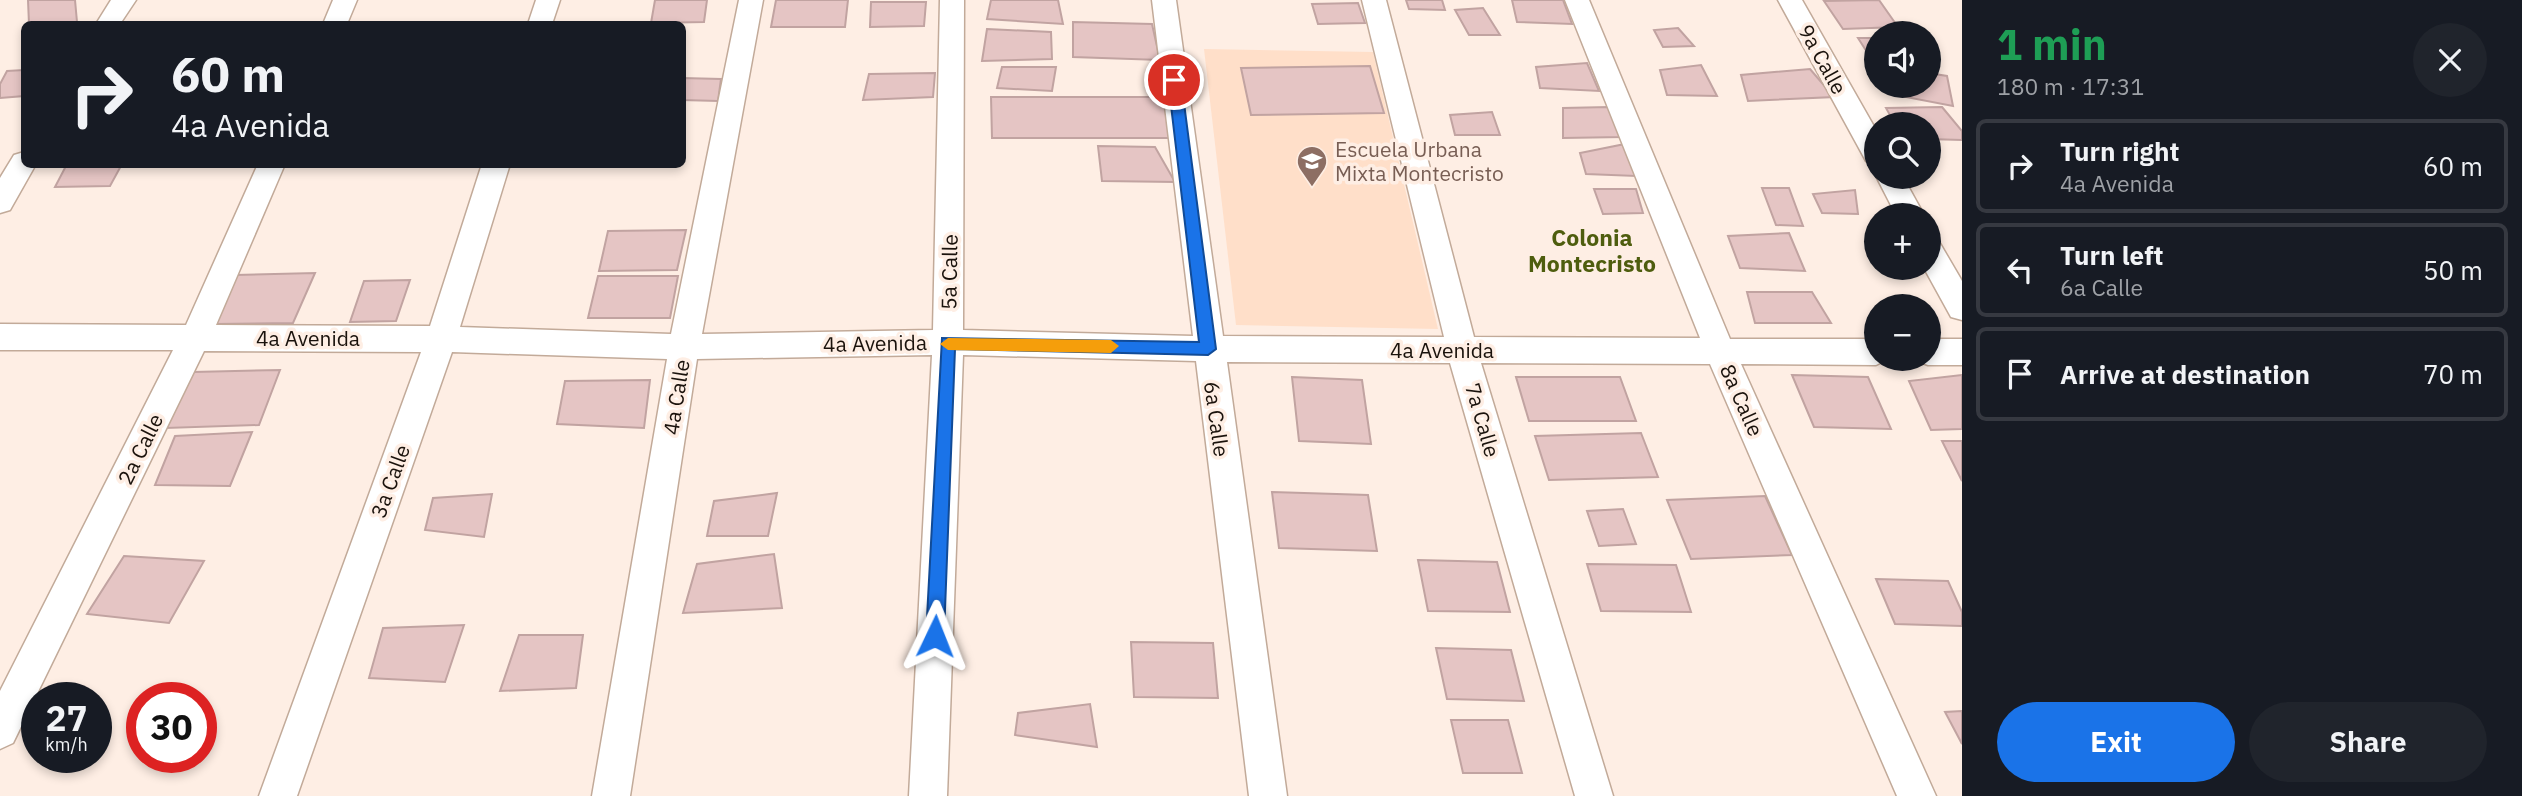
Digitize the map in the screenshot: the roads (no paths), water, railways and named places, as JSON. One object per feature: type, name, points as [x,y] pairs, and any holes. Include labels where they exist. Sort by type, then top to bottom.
[{"type":"street","points":[[110,21],[124,0]]},
{"type":"street","points":[[336,21],[345,0]]},
{"type":"street","points":[[541,21],[548,0]]},
{"type":"street","name":"4a Calle","points":[[611,796],[684,347],[751,0]]},
{"type":"street","name":"5a Calle","points":[[929,796],[948,342],[951,0]]},
{"type":"street","name":"6a Calle","points":[[1164,0],[1268,796]]},
{"type":"street","name":"7a Calle","points":[[1374,0],[1462,349],[1594,796]]},
{"type":"street","name":"8a Calle","points":[[1577,0],[1721,353],[1917,796]]},
{"type":"street","name":"9a Calle","points":[[1790,0],[1864,133]]},
{"type":"street","points":[[0,202],[21,167]]},
{"type":"street","name":"2a Calle","points":[[0,730],[195,338],[270,168]]},
{"type":"street","name":"3a Calle","points":[[278,796],[441,338],[495,168]]},
{"type":"street","points":[[1941,271],[1962,308]]},
{"type":"street","name":"4a Avenida","points":[[0,337],[441,338],[684,347],[948,342],[1208,349],[1864,352]]},
{"type":"street","points":[[1941,352],[1962,352]]},
{"type":"place","name":"Escuela Urbana Mixta Montecristo","points":[[1312,188]]},
{"type":"district","name":"Colonia Montecristo","points":[[1592,250]]}]
